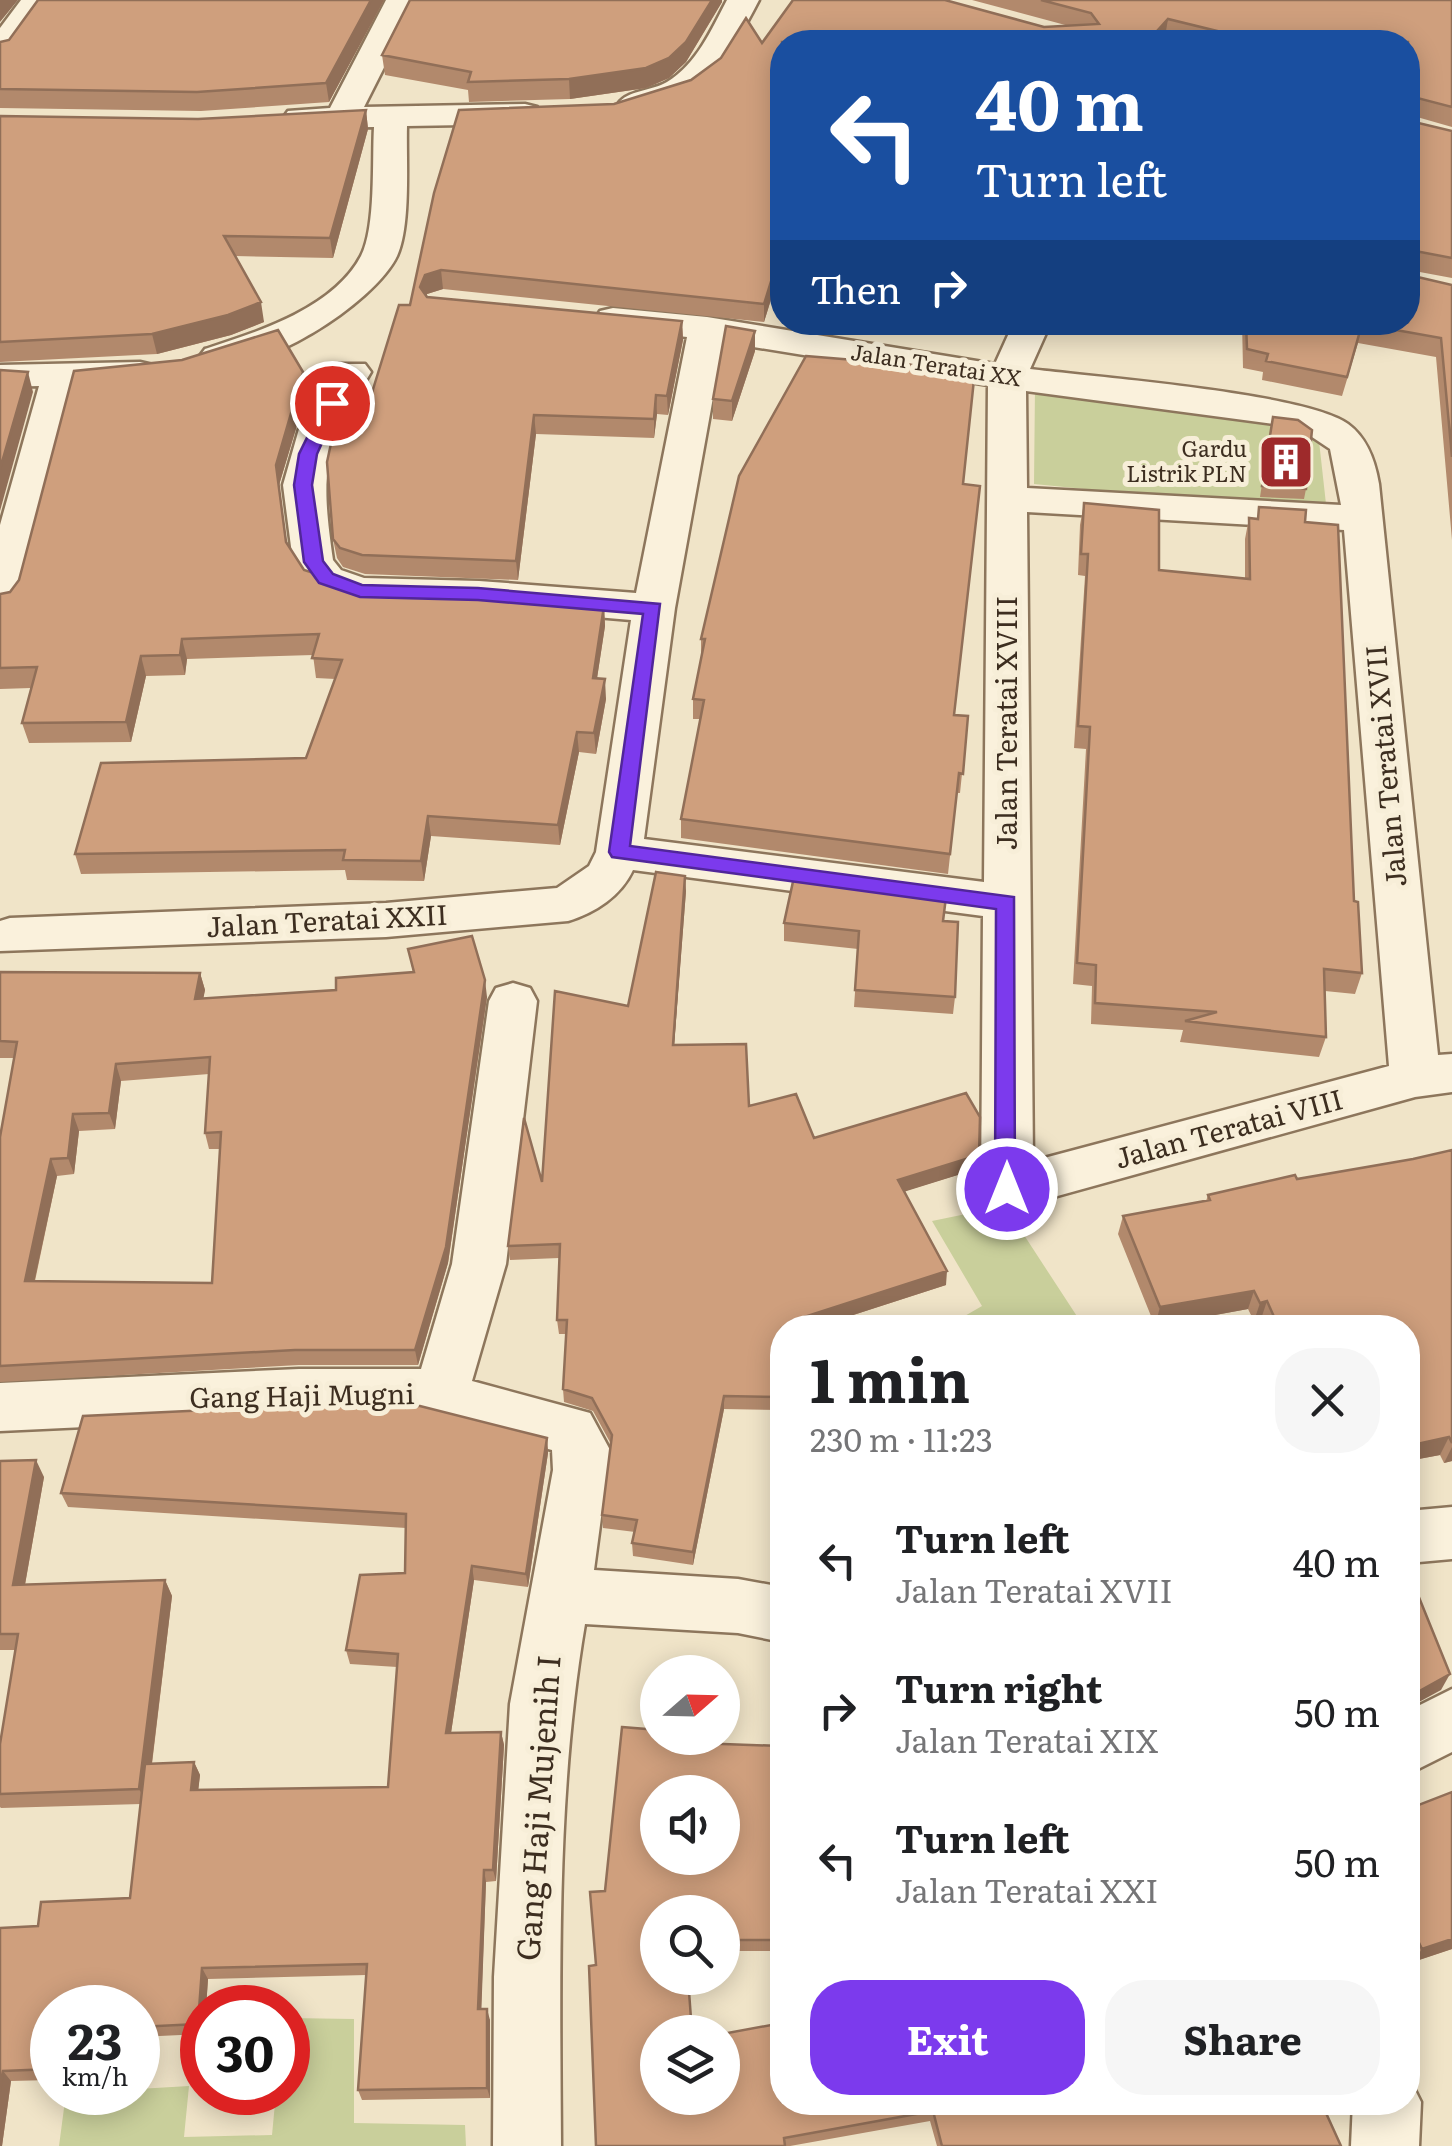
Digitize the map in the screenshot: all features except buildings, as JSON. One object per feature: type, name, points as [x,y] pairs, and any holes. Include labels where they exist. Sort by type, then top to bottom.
[{"type":"street","points":[[0,50],[37,0]]},
{"type":"street","points":[[343,115],[402,0]]},
{"type":"street","points":[[604,108],[666,98],[708,66],[742,0]]},
{"type":"street","points":[[272,120],[343,115],[550,114]]},
{"type":"street","points":[[0,376],[60,378],[177,368],[286,333],[350,289],[381,254],[390,117]]},
{"type":"street","name":"Jalan Teratai XX","points":[[575,316],[707,328],[1306,418],[1328,425],[1355,453]]},
{"type":"street","points":[[707,328],[654,608],[619,852],[1006,902]]},
{"type":"street","name":"Jalan Teratai XVIII","points":[[1007,1189],[1007,376],[1026,335]]},
{"type":"street","points":[[352,372],[318,429],[303,485],[314,562],[326,578],[360,591],[478,594],[654,608]]},
{"type":"street","points":[[0,598],[60,378]]},
{"type":"street","name":"Jalan Teratai XVII","points":[[1355,453],[1433,1076]]},
{"type":"street","points":[[1008,500],[1363,519]]},
{"type":"street","name":"Jalan Teratai XXII","points":[[10,936],[386,920],[568,904],[608,877],[619,852]]},
{"type":"street","name":"Gang Haji Mugni","points":[[0,1407],[300,1393],[440,1396],[479,1264],[513,1001]]},
{"type":"street","name":"Jalan Teratai VIII","points":[[1007,1189],[1433,1076]]},
{"type":"street","name":"Gang Haji Mujenih I","points":[[440,1396],[570,1430],[582,1450],[569,1564],[541,1704],[527,1977],[527,2146]]},
{"type":"street","points":[[1420,1535],[1452,1534]]},
{"type":"street","points":[[560,1596],[738,1606],[770,1612]]},
{"type":"street","points":[[1420,1737],[1452,1718]]},
{"type":"street","points":[[1385,2146],[1386,2115]]},
{"type":"green space","points":[[1035,388],[1317,423],[1327,513],[1034,484]]},
{"type":"green space","points":[[1005,1206],[1076,1315],[966,1315],[982,1306],[932,1221]]},
{"type":"green space","points":[[310,2018],[354,2019],[354,2123],[465,2125],[466,2146],[59,2146],[63,2115],[160,2115],[160,2088],[180,2087],[180,2115],[186,2115],[184,2137],[272,2135],[274,2115],[310,2115]]},
{"type":"place","name":"Gardu Listrik PLN","points":[[1286,462]]},
{"type":"route","points":[[332,403],[308,454],[303,485],[304,515],[314,562],[319,572],[336,585],[360,591],[478,594],[654,608],[619,852],[1006,902],[1007,1189]]}]
